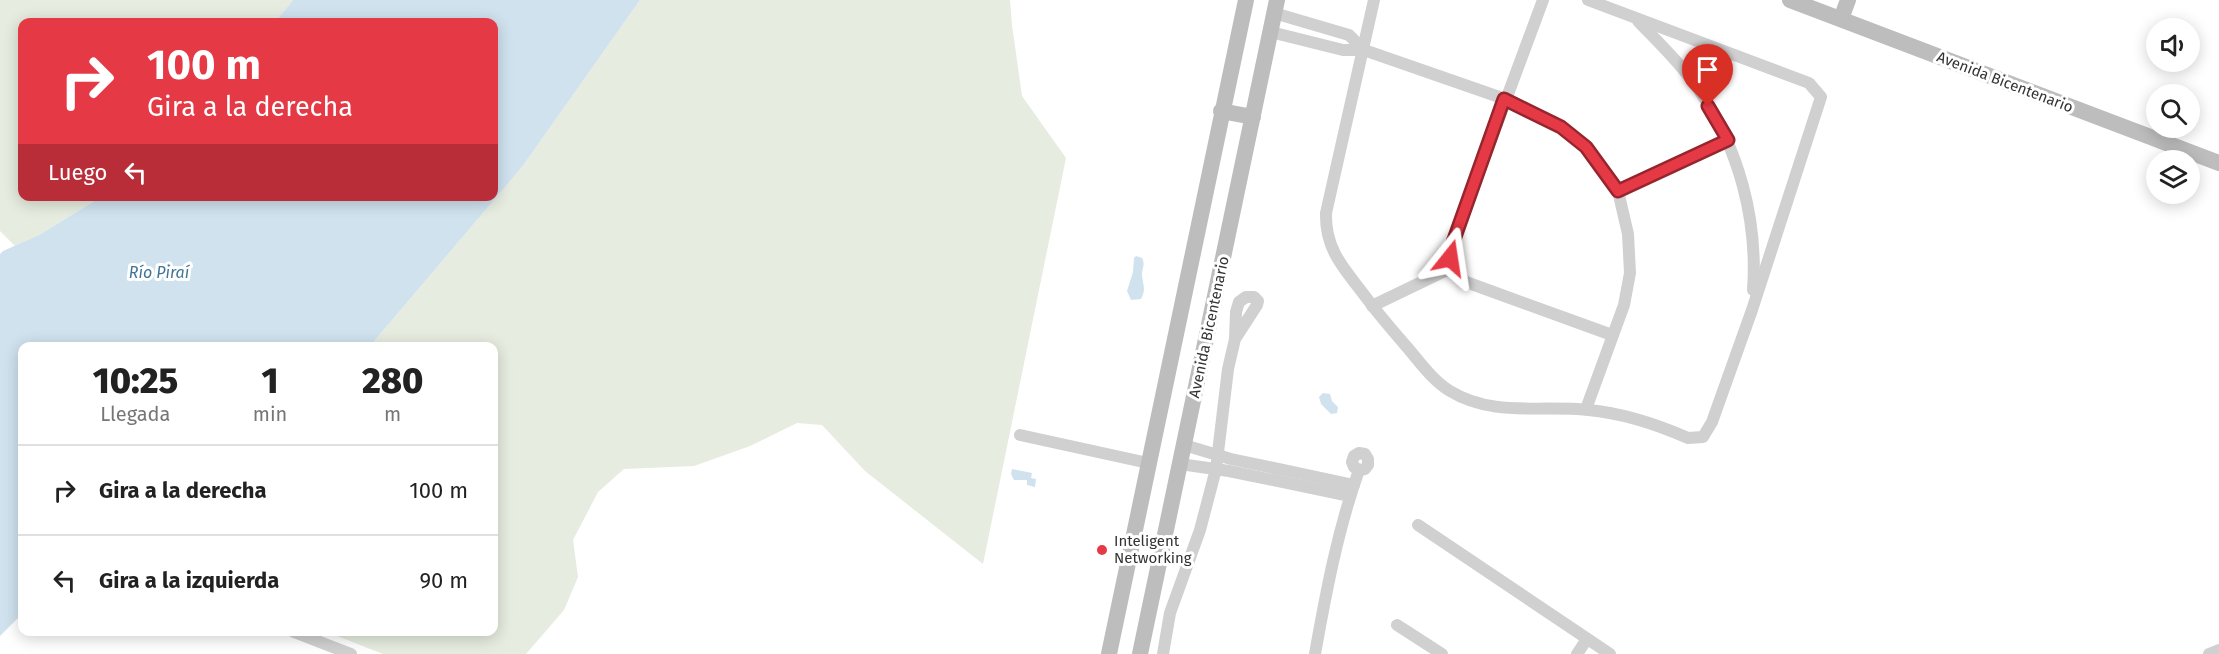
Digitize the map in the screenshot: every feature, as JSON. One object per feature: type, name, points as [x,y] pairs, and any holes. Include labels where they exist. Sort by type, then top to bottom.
[{"type":"street","name":"Avenida Bicentenario","points":[[1108,654],[1246,0]]},
{"type":"street","points":[[1374,0],[1326,213],[1326,229],[1330,244],[1372,306],[1435,379],[1451,392],[1472,402],[1497,408],[1586,409],[1639,419],[1688,438],[1703,437],[1712,422],[1752,310],[1821,98],[1809,83],[1588,0]]},
{"type":"street","points":[[1542,0],[1504,99],[1451,248],[1450,258],[1458,276],[1466,282],[1612,335]]},
{"type":"street","name":"Avenida Bicentenario","points":[[1790,0],[1823,6],[1841,20],[2219,163]]},
{"type":"street","points":[[1841,20],[1848,0]]},
{"type":"street","name":"Avenida Bicentenario","points":[[1140,654],[1276,7]]},
{"type":"street","points":[[1276,7],[1349,35],[1364,50]]},
{"type":"street","points":[[1635,18],[1699,90],[1728,140],[1740,172],[1751,218],[1755,266],[1752,310]]},
{"type":"street","points":[[1270,32],[1343,50],[1364,50],[1504,99],[1561,127],[1586,147],[1618,191],[1628,234],[1630,273],[1624,305],[1586,409]]},
{"type":"street","points":[[1221,111],[1252,117]]},
{"type":"street","points":[[1618,191],[1728,140]]},
{"type":"street","points":[[1372,306],[1453,267]]},
{"type":"street","points":[[1163,654],[1170,614],[1200,530],[1216,470],[1228,369],[1235,339]]},
{"type":"street","points":[[1020,435],[1148,463]]},
{"type":"street","points":[[1184,445],[1352,490]]},
{"type":"street","points":[[1180,464],[1352,490]]},
{"type":"street","points":[[1315,654],[1324,602],[1359,470]]},
{"type":"street","points":[[1418,525],[1610,654]]},
{"type":"street","points":[[1397,625],[1442,654]]},
{"type":"street","points":[[304,636],[351,654]]},
{"type":"street","points":[[1577,654],[1587,639]]},
{"type":"street","points":[[2209,654],[2219,650]]},
{"type":"shaded area","points":[[0,0],[293,0],[278,18],[18,18],[18,201],[94,201],[39,235],[15,246],[0,231]]},
{"type":"shaded area","points":[[640,0],[1010,0],[1022,96],[1066,158],[983,564],[865,471],[822,425],[797,423],[750,446],[694,466],[624,469],[598,492],[573,540],[578,577],[564,610],[526,654],[383,654],[337,636],[498,636],[498,342],[373,342],[493,201],[498,201],[498,195],[522,167]]},
{"type":"water","name":"Río Piraí","points":[[293,0],[640,0],[522,167],[498,195],[498,18],[278,18]]},
{"type":"water","name":"Río Piraí","points":[[94,201],[493,201],[373,342],[18,342],[18,618],[0,636],[0,254],[39,235]]},
{"type":"water","points":[[1136,256],[1142,258],[1144,265],[1142,273],[1144,292],[1141,299],[1131,300],[1127,291]]},
{"type":"water","points":[[1323,393],[1330,394],[1332,401],[1338,407],[1337,413],[1331,414],[1321,404],[1319,397]]},
{"type":"water","points":[[1012,469],[1032,473],[1031,478],[1036,479],[1035,487],[1027,485],[1027,480],[1014,480],[1011,474]]},
{"type":"place","name":"Inteligent Networking","points":[[1102,550]]},
{"type":"route","points":[[1450,258],[1451,248],[1504,99],[1561,127],[1586,147],[1618,191],[1728,140],[1708,106]]}]
